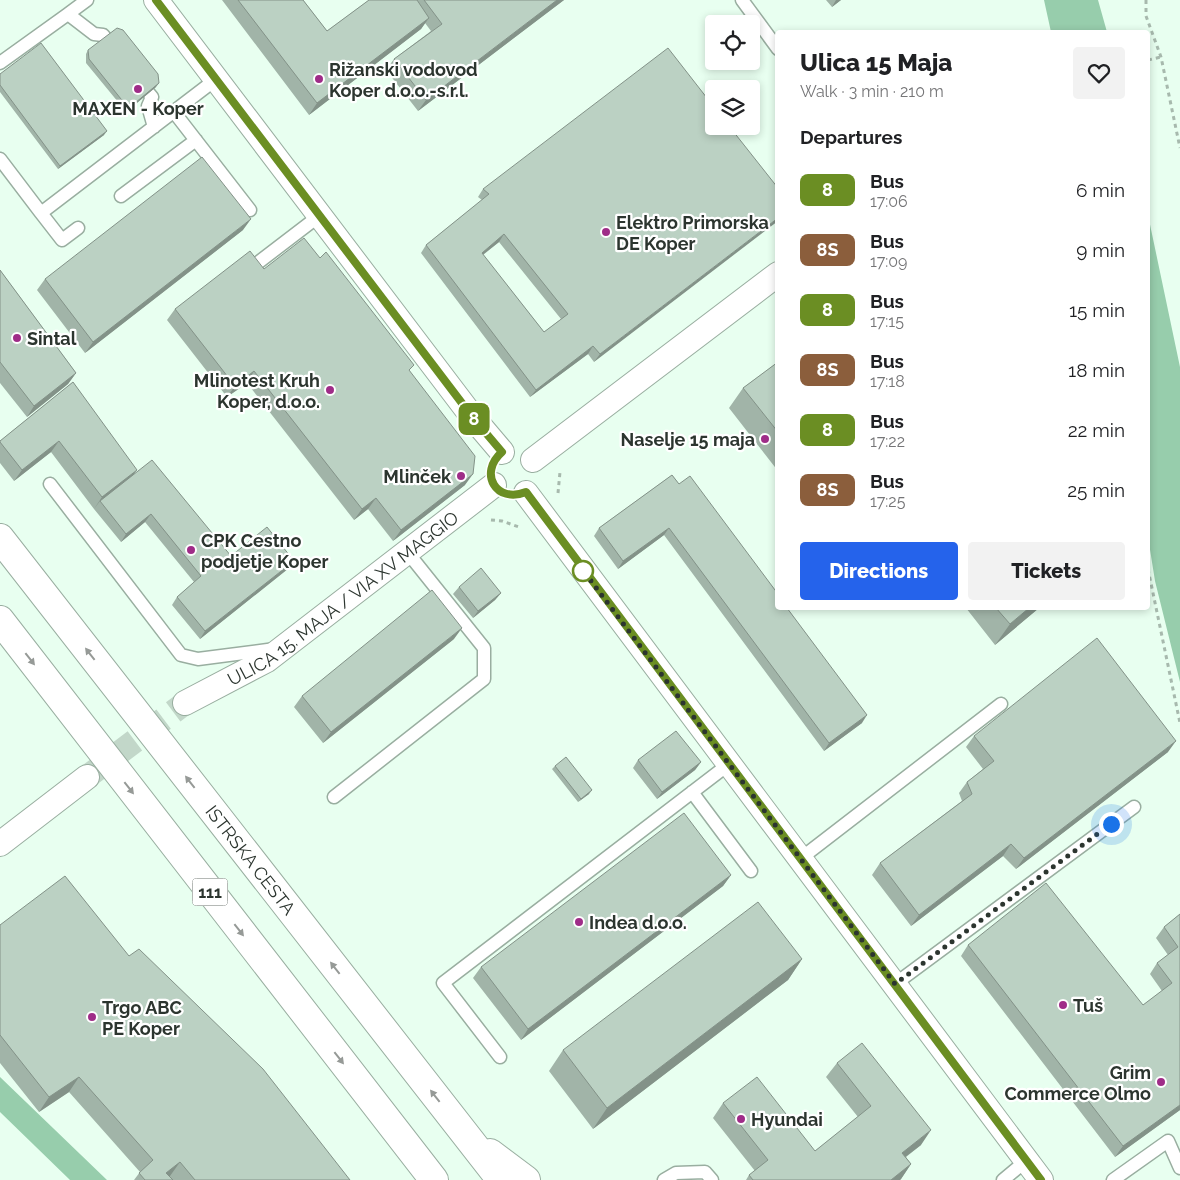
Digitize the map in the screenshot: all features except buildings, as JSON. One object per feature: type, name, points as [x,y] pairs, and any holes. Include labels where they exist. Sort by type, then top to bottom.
[{"type":"highway","name":"ISTRSKA CESTA","points":[[0,538],[501,1180]]},
{"type":"highway","name":"111","points":[[0,620],[434,1180]]},
{"type":"highway","points":[[466,1134],[526,1180]]},
{"type":"street","points":[[156,0],[215,80],[502,452]]},
{"type":"street","points":[[533,460],[775,276]]},
{"type":"street","points":[[519,450],[527,453],[533,460],[536,466],[536,481],[526,492],[518,496],[508,495],[500,492],[494,485],[490,476],[491,467],[495,458],[502,452],[519,450]]},
{"type":"street","name":"ULICA 15. MAJA / VIA XV MAGGIO","points":[[185,704],[267,660],[494,485]]},
{"type":"street","points":[[526,492],[1041,1180]]},
{"type":"street","points":[[0,844],[87,777]]},
{"type":"lane","points":[[0,63],[87,0]]},
{"type":"lane","points":[[742,0],[775,45]]},
{"type":"lane","points":[[68,14],[93,40],[103,35],[152,97],[148,106],[154,127]]},
{"type":"lane","points":[[41,213],[215,80]]},
{"type":"lane","points":[[132,99],[138,106],[148,106]]},
{"type":"lane","points":[[174,112],[250,210]]},
{"type":"lane","points":[[121,196],[196,140]]},
{"type":"lane","points":[[0,159],[62,240],[78,228]]},
{"type":"lane","points":[[252,268],[320,216]]},
{"type":"lane","points":[[50,484],[181,655],[198,658],[283,648]]},
{"type":"lane","points":[[334,797],[484,679],[484,648],[408,553]]},
{"type":"lane","points":[[800,859],[1001,704]]},
{"type":"lane","points":[[500,1057],[442,983],[729,764]]},
{"type":"lane","points":[[692,792],[750,871]]},
{"type":"lane","points":[[895,984],[1134,806]]},
{"type":"lane","points":[[1113,1180],[1168,1141],[1180,1168]]},
{"type":"lane","points":[[1003,1180],[1026,1160]]},
{"type":"lane","points":[[664,1180],[676,1173],[705,1172],[712,1180]]},
{"type":"path","points":[[1146,0],[1146,16],[1161,57],[1180,148]]},
{"type":"path","points":[[1150,60],[1161,57]]},
{"type":"path","points":[[1150,579],[1180,723]]},
{"type":"shaded area","points":[[1044,0],[1098,0],[1106,30],[1051,30]]},
{"type":"shaded area","points":[[1150,224],[1180,367],[1180,682],[1155,581],[1150,550]]},
{"type":"shaded area","points":[[0,1077],[107,1180],[70,1180],[0,1112]]},
{"type":"tunnel","points":[[87,777],[185,703]]},
{"type":"bus line","name":"8","points":[[156,0],[474,419],[502,452],[495,458],[491,467],[490,476],[494,485],[500,492],[508,495],[518,496],[526,492],[556,535],[1041,1180]]},
{"type":"place","name":"Rižanski vodovod Koper d.o.o.-s.r.l.","points":[[319,79]]},
{"type":"place","name":"MAXEN - Koper","points":[[138,89]]},
{"type":"place","name":"Elektro Primorska DE Koper","points":[[606,232]]},
{"type":"place","name":"Sintal","points":[[17,338]]},
{"type":"place","name":"Mlinotest Kruh Koper, d.o.o.","points":[[330,390]]},
{"type":"place","name":"Naselje 15 maja","points":[[765,439]]},
{"type":"place","name":"Mlinček","points":[[461,476]]},
{"type":"place","name":"CPK Cestno podjetje Koper","points":[[191,550]]},
{"type":"place","name":"Indea d.o.o.","points":[[579,922]]},
{"type":"place","name":"Tuš","points":[[1063,1005]]},
{"type":"place","name":"Trgo ABC PE Koper","points":[[92,1017]]},
{"type":"place","name":"Grim Commerce Olmo","points":[[1161,1082]]},
{"type":"place","name":"Hyundai","points":[[741,1119]]},
{"type":"route","points":[[583,571],[579,565],[895,984],[1111,824]]}]
